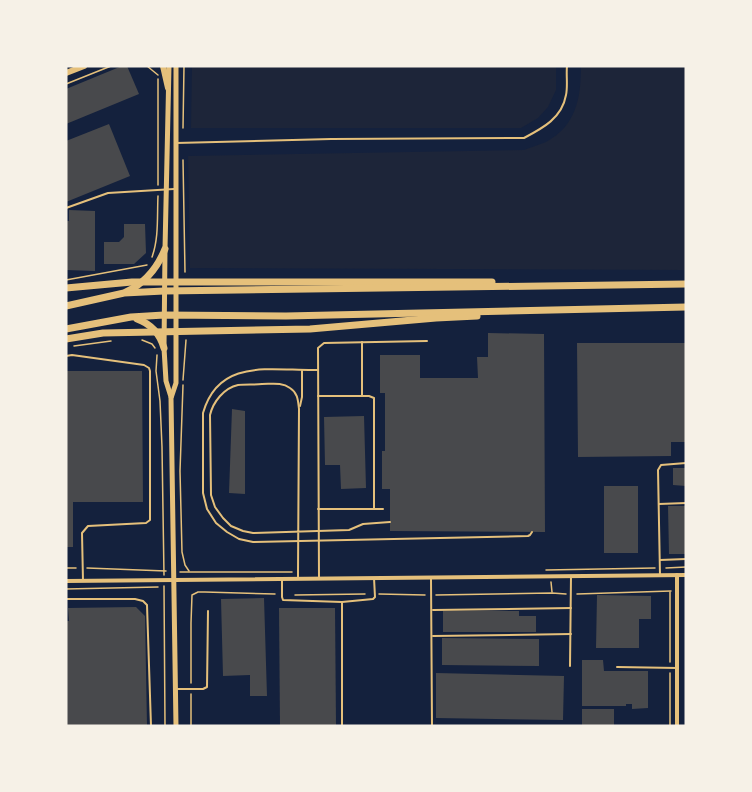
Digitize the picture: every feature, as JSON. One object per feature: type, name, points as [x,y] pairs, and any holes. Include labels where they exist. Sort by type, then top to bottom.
[{"type":"main road","points":[[66,73],[84,66]]},
{"type":"main road","points":[[163,66],[168,87]]},
{"type":"main road","points":[[124,293],[142,283],[152,273],[165,249]]},
{"type":"main road","points":[[66,288],[132,282],[242,281],[686,285]]},
{"type":"main road","points":[[66,306],[124,293],[164,291],[686,285]]},
{"type":"main road","points":[[66,329],[131,317],[164,315],[286,316],[686,309]]},
{"type":"main road","points":[[66,339],[103,333],[310,329],[436,318],[686,309]]},
{"type":"main road","points":[[131,317],[152,328],[160,337],[164,348]]},
{"type":"street","points":[[169,66],[164,348],[166,381],[171,398],[176,726]]},
{"type":"street","points":[[171,398],[176,383],[176,66]]},
{"type":"street","points":[[676,726],[677,575]]},
{"type":"street","points":[[66,581],[686,575]]},
{"type":"lane","points":[[176,143],[524,138],[545,128],[557,115],[566,95],[567,66]]},
{"type":"lane","points":[[66,208],[108,193],[176,189]]},
{"type":"lane","points":[[319,578],[318,348],[324,343],[427,341]]},
{"type":"lane","points":[[362,342],[362,396]]},
{"type":"lane","points":[[66,356],[144,365],[150,371],[150,520],[146,524],[85,528],[82,533],[83,581]]},
{"type":"lane","points":[[317,370],[250,370],[235,374],[224,380],[206,402],[203,413],[203,493],[207,509],[216,523],[227,532],[239,539],[253,542],[530,536],[532,532]]},
{"type":"lane","points":[[299,409],[302,397],[302,371]]},
{"type":"lane","points":[[298,578],[298,572],[299,409],[297,394],[292,388],[283,384],[238,385],[231,388],[219,397],[210,415],[211,495],[215,507],[231,526],[253,533],[292,533],[326,531],[351,530],[363,524],[390,522]]},
{"type":"lane","points":[[318,396],[369,396],[374,398],[374,509]]},
{"type":"lane","points":[[660,575],[658,470],[661,465],[686,463]]},
{"type":"lane","points":[[659,504],[686,503]]},
{"type":"lane","points":[[318,509],[383,509]]},
{"type":"lane","points":[[660,560],[686,559]]},
{"type":"lane","points":[[570,666],[571,576]]},
{"type":"lane","points":[[431,577],[432,726]]},
{"type":"lane","points":[[282,579],[283,600],[342,602],[373,599],[375,597],[374,578]]},
{"type":"lane","points":[[66,599],[135,599],[147,604],[151,726]]},
{"type":"lane","points":[[342,602],[342,726]]},
{"type":"lane","points":[[432,610],[571,608]]},
{"type":"lane","points":[[176,689],[205,689],[208,685],[208,611]]},
{"type":"lane","points":[[432,636],[571,633]]},
{"type":"lane","points":[[618,667],[677,668]]},
{"type":"path","points":[[66,84],[111,66]]},
{"type":"path","points":[[147,66],[158,75],[157,232],[152,257]]},
{"type":"path","points":[[184,66],[185,272]]},
{"type":"path","points":[[66,280],[149,265]]},
{"type":"path","points":[[187,335],[180,471],[182,552],[185,565],[190,572]]},
{"type":"path","points":[[136,338],[152,344],[157,351],[156,371],[162,447],[165,726]]},
{"type":"path","points":[[66,347],[112,341]]},
{"type":"path","points":[[543,570],[686,567]]},
{"type":"path","points":[[66,568],[173,572],[298,572]]},
{"type":"path","points":[[551,576],[552,593]]},
{"type":"path","points":[[66,589],[164,586]]},
{"type":"path","points":[[670,591],[670,726]]},
{"type":"path","points":[[191,726],[192,595],[198,592],[282,595],[431,595],[677,591]]},
{"type":"shaded area","points":[[192,66],[556,66],[556,90],[548,107],[538,118],[521,128],[191,128]]},
{"type":"shaded area","points":[[581,66],[686,66],[686,270],[190,268],[188,156],[524,150],[546,142],[564,128],[578,100]]},
{"type":"building","points":[[127,66],[139,94],[66,124],[66,89]]},
{"type":"building","points":[[109,124],[130,176],[66,202],[66,141]]},
{"type":"building","points":[[69,210],[95,211],[95,271],[66,270],[66,221],[69,221]]},
{"type":"building","points":[[124,224],[145,224],[146,253],[134,264],[104,264],[104,242],[119,242],[124,237]]},
{"type":"building","points":[[488,333],[544,334],[545,532],[390,531],[390,489],[382,489],[382,451],[385,451],[385,393],[380,393],[380,355],[420,355],[420,378],[478,378],[477,357],[488,357]]},
{"type":"building","points":[[577,343],[686,343],[686,442],[671,442],[671,456],[578,457]]},
{"type":"building","points":[[66,371],[142,371],[143,502],[73,502],[73,547],[66,547]]},
{"type":"building","points":[[232,409],[245,411],[245,494],[229,493]]},
{"type":"building","points":[[364,416],[366,488],[341,489],[340,465],[325,465],[324,417]]},
{"type":"building","points":[[673,468],[686,468],[686,486],[673,485]]},
{"type":"building","points":[[604,486],[638,486],[638,553],[604,553]]},
{"type":"building","points":[[668,506],[686,506],[686,554],[669,554]]},
{"type":"building","points":[[597,595],[651,596],[651,619],[639,619],[639,648],[596,648]]},
{"type":"building","points":[[264,598],[267,696],[250,696],[250,675],[223,676],[221,599]]},
{"type":"building","points":[[136,607],[145,616],[147,726],[66,726],[68,608]]},
{"type":"building","points":[[279,608],[335,608],[336,726],[280,726]]},
{"type":"building","points":[[443,611],[519,611],[519,616],[536,616],[536,632],[443,632]]},
{"type":"building","points":[[442,638],[539,639],[539,666],[442,665]]},
{"type":"building","points":[[582,660],[603,660],[604,671],[648,671],[648,708],[632,709],[632,704],[582,706]]},
{"type":"building","points":[[436,673],[564,676],[563,720],[436,718]]},
{"type":"building","points":[[582,709],[614,709],[614,726],[582,726]]}]
